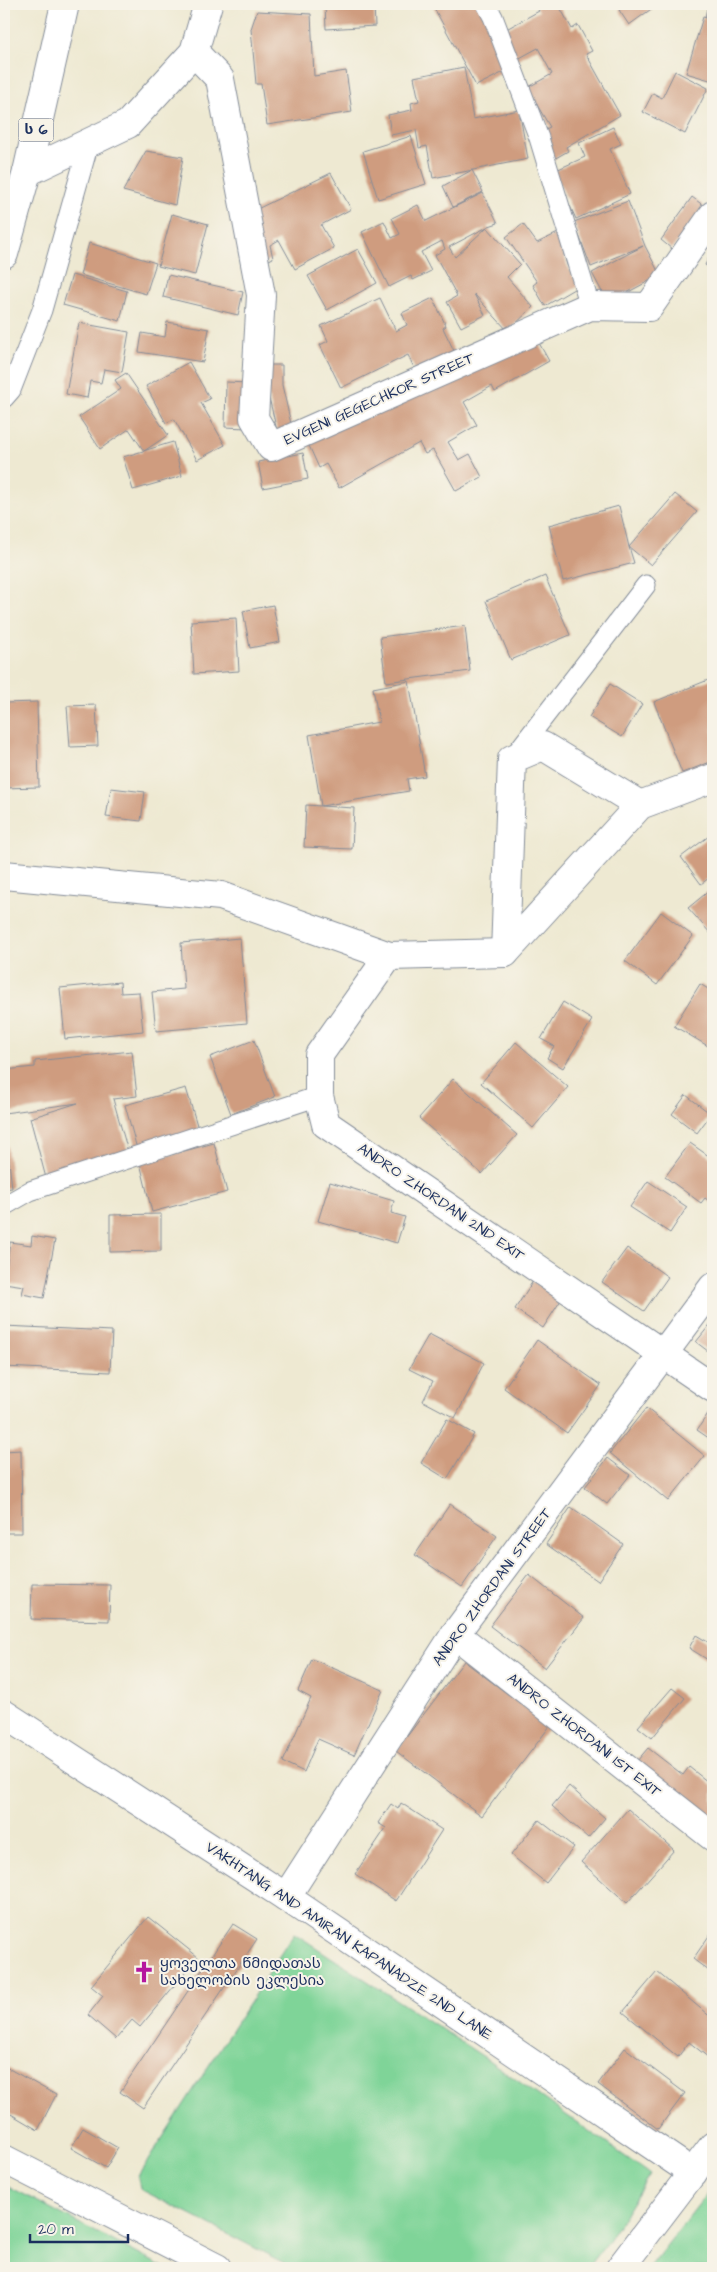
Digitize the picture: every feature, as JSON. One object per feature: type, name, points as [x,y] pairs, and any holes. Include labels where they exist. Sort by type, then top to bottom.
[{"type":"main road","name":"ს 6","points":[[4,254],[26,172],[65,4]]},
{"type":"main road","points":[[26,172],[128,124],[194,52],[208,4]]},
{"type":"main road","name":"EVGENI GEGECHKOR STREET","points":[[194,52],[220,79],[261,295],[254,418],[272,446],[590,306],[648,307],[713,215]]},
{"type":"main road","points":[[505,953],[512,759],[543,746],[640,805]]},
{"type":"main road","points":[[4,875],[221,896],[388,956],[505,953],[640,805],[713,778]]},
{"type":"main road","name":"ANDRO ZHORDANI 2ND EXIT","points":[[388,956],[319,1055],[319,1096],[326,1124],[713,1388]]},
{"type":"main road","name":"ANDRO ZHORDANI STREET","points":[[286,1897],[455,1634],[713,1287]]},
{"type":"main road","name":"ANDRO ZHORDANI 1ST EXIT","points":[[455,1634],[713,1837]]},
{"type":"main road","name":"VAKHTANG AND AMIRAN KAPANADZE 2ND LANE","points":[[4,1714],[286,1897],[693,2172]]},
{"type":"main road","points":[[620,2268],[713,2146]]},
{"type":"main road","points":[[4,2159],[216,2268]]},
{"type":"lane","points":[[486,4],[494,17],[539,138],[590,306]]},
{"type":"lane","points":[[4,398],[11,390],[42,310],[88,143]]},
{"type":"lane","points":[[512,759],[646,585]]},
{"type":"lane","points":[[4,1206],[30,1191],[319,1096]]},
{"type":"green space","points":[[294,1933],[484,2057],[650,2174],[607,2243],[588,2268],[294,2268],[140,2189],[138,2176]]},
{"type":"green space","points":[[4,2184],[165,2268],[4,2268]]},
{"type":"green space","points":[[713,2186],[713,2268],[649,2268]]},
{"type":"building","points":[[325,4],[374,4],[375,26],[326,29]]},
{"type":"building","points":[[432,4],[481,4],[512,68],[476,86]]},
{"type":"building","points":[[535,4],[558,4],[572,29],[578,25],[592,51],[586,54],[620,115],[566,147],[568,151],[554,159],[539,132],[550,127],[527,88],[552,74],[538,48],[516,60],[501,32],[539,11]]},
{"type":"building","points":[[628,4],[652,4],[654,7],[629,25],[619,10]]},
{"type":"building","points":[[708,4],[713,4],[713,19],[705,17]]},
{"type":"building","points":[[257,11],[311,14],[314,76],[346,71],[352,112],[267,125],[261,84],[256,84],[251,29]]},
{"type":"building","points":[[703,17],[713,20],[713,81],[686,73]]},
{"type":"building","points":[[464,67],[473,119],[519,110],[528,159],[433,178],[427,146],[419,148],[416,130],[391,135],[388,115],[412,110],[411,103],[419,101],[414,77]]},
{"type":"building","points":[[675,71],[708,88],[685,134],[643,112],[653,93],[662,98]]},
{"type":"building","points":[[613,127],[621,144],[610,149],[630,194],[576,219],[554,171],[585,157],[579,143]]},
{"type":"building","points":[[411,136],[426,184],[378,199],[363,151]]},
{"type":"building","points":[[146,151],[183,157],[175,205],[123,191]]},
{"type":"building","points":[[472,170],[483,192],[453,207],[443,186]]},
{"type":"building","points":[[331,173],[351,209],[321,225],[334,248],[295,269],[279,240],[270,245],[273,258],[259,265],[249,213]]},
{"type":"building","points":[[483,193],[498,223],[487,227],[520,264],[507,277],[533,307],[508,331],[474,294],[485,315],[461,327],[447,302],[457,296],[435,255],[445,249],[442,241],[421,252],[431,271],[413,280],[411,276],[389,287],[362,232],[384,221],[392,238],[400,234],[392,218],[418,205],[426,221]],"holes":[[[487,227],[455,257],[449,247]]]},
{"type":"building","points":[[692,197],[704,206],[672,249],[661,240]]},
{"type":"building","points":[[628,201],[645,246],[660,275],[608,303],[592,273],[643,246],[591,267],[574,222]]},
{"type":"building","points":[[172,214],[208,224],[195,275],[158,266]]},
{"type":"building","points":[[523,224],[537,243],[558,233],[567,265],[579,286],[545,306],[533,285],[537,282],[506,237]]},
{"type":"building","points":[[89,243],[156,263],[146,294],[80,275]]},
{"type":"building","points":[[358,249],[377,283],[327,310],[308,276]]},
{"type":"building","points":[[713,250],[713,270],[705,265]]},
{"type":"building","points":[[72,275],[127,291],[120,321],[63,305]]},
{"type":"building","points":[[168,275],[243,292],[238,315],[163,297]]},
{"type":"building","points":[[380,298],[396,331],[407,325],[402,313],[433,298],[446,326],[443,328],[457,357],[418,376],[408,355],[341,388],[320,345],[328,341],[321,326]]},
{"type":"building","points":[[167,322],[209,329],[203,362],[139,352],[142,333],[165,337]]},
{"type":"building","points":[[79,323],[129,332],[122,372],[104,369],[101,383],[90,381],[87,398],[66,394]]},
{"type":"building","points":[[534,334],[549,361],[495,392],[492,386],[464,402],[477,425],[448,442],[459,460],[470,454],[482,477],[456,491],[433,450],[425,454],[419,443],[339,488],[326,464],[319,468],[306,439]]},
{"type":"building","points":[[189,362],[210,399],[201,403],[225,445],[197,460],[174,419],[166,423],[146,386]]},
{"type":"building","points":[[266,365],[282,365],[282,385],[292,428],[277,431],[266,385]]},
{"type":"building","points":[[126,373],[168,435],[144,451],[129,429],[100,449],[79,417],[121,389],[115,380]]},
{"type":"building","points":[[226,382],[248,383],[246,428],[225,427]]},
{"type":"building","points":[[173,442],[182,476],[133,490],[123,457]]},
{"type":"building","points":[[303,453],[308,479],[263,488],[258,462]]},
{"type":"building","points":[[675,494],[697,512],[651,565],[629,547]]},
{"type":"building","points":[[619,506],[634,563],[563,581],[549,525]]},
{"type":"building","points":[[545,576],[570,635],[511,660],[486,601]]},
{"type":"building","points":[[273,605],[280,642],[250,648],[243,611]]},
{"type":"building","points":[[236,618],[239,671],[194,674],[191,621]]},
{"type":"building","points":[[465,626],[470,671],[386,682],[380,637]]},
{"type":"building","points":[[713,678],[713,761],[682,773],[654,702]]},
{"type":"building","points":[[409,681],[425,776],[407,779],[409,791],[321,806],[309,735],[379,722],[373,688]]},
{"type":"building","points":[[610,684],[642,704],[622,737],[589,717]]},
{"type":"building","points":[[37,702],[39,787],[4,788],[4,703]]},
{"type":"building","points":[[96,705],[98,746],[70,747],[67,706]]},
{"type":"building","points":[[111,788],[145,792],[141,821],[106,817]]},
{"type":"building","points":[[306,805],[354,808],[352,849],[304,847]]},
{"type":"building","points":[[713,833],[713,875],[701,884],[681,857]]},
{"type":"building","points":[[710,890],[713,894],[713,932],[711,934],[688,908]]},
{"type":"building","points":[[661,912],[693,936],[657,985],[625,961]]},
{"type":"building","points":[[240,938],[247,1023],[156,1031],[152,992],[184,989],[181,943]]},
{"type":"building","points":[[120,982],[121,993],[139,992],[143,1031],[65,1039],[60,988]]},
{"type":"building","points":[[700,984],[713,992],[713,1049],[674,1026]]},
{"type":"building","points":[[563,1002],[592,1020],[563,1068],[547,1058],[554,1046],[541,1039]]},
{"type":"building","points":[[254,1040],[275,1097],[231,1114],[210,1057]]},
{"type":"building","points":[[516,1042],[568,1087],[533,1128],[481,1083]]},
{"type":"building","points":[[132,1051],[137,1096],[113,1099],[129,1155],[46,1178],[30,1118],[78,1103],[4,1113],[4,1070],[35,1067],[35,1061]]},
{"type":"building","points":[[453,1079],[517,1135],[482,1174],[419,1118]]},
{"type":"building","points":[[186,1088],[199,1132],[137,1149],[125,1105]]},
{"type":"building","points":[[686,1095],[711,1114],[697,1133],[672,1114]]},
{"type":"building","points":[[4,1118],[12,1188],[4,1189]]},
{"type":"building","points":[[214,1143],[227,1192],[152,1212],[140,1163]]},
{"type":"building","points":[[690,1143],[713,1159],[713,1204],[705,1198],[701,1203],[665,1177]]},
{"type":"building","points":[[648,1181],[687,1207],[670,1233],[630,1207]]},
{"type":"building","points":[[330,1182],[394,1201],[391,1213],[405,1217],[397,1243],[318,1221]]},
{"type":"building","points":[[161,1214],[161,1251],[110,1252],[110,1215]]},
{"type":"building","points":[[32,1236],[55,1240],[44,1298],[22,1294],[24,1286],[4,1283],[10,1242],[31,1245]]},
{"type":"building","points":[[627,1248],[668,1277],[644,1311],[602,1282]]},
{"type":"building","points":[[533,1281],[561,1300],[543,1328],[515,1309]]},
{"type":"building","points":[[713,1321],[713,1355],[696,1342]]},
{"type":"building","points":[[4,1326],[112,1331],[110,1372],[4,1367]]},
{"type":"building","points":[[429,1334],[484,1363],[455,1418],[423,1401],[433,1381],[409,1369]]},
{"type":"building","points":[[537,1340],[601,1385],[567,1433],[504,1388]]},
{"type":"building","points":[[713,1406],[713,1441],[697,1430]]},
{"type":"building","points":[[646,1408],[705,1456],[668,1501],[610,1453]]},
{"type":"building","points":[[447,1419],[474,1434],[447,1479],[421,1463]]},
{"type":"building","points":[[21,1450],[22,1533],[4,1533],[4,1451]]},
{"type":"building","points":[[608,1458],[630,1475],[607,1504],[585,1487]]},
{"type":"building","points":[[450,1504],[497,1536],[462,1587],[415,1555]]},
{"type":"building","points":[[571,1507],[623,1544],[598,1581],[546,1544]]},
{"type":"building","points":[[529,1575],[584,1618],[545,1668],[490,1626]]},
{"type":"building","points":[[32,1584],[110,1585],[109,1621],[31,1619]]},
{"type":"building","points":[[696,1635],[713,1645],[713,1663],[689,1648]]},
{"type":"building","points":[[312,1659],[383,1690],[354,1755],[318,1739],[304,1772],[283,1762],[311,1698],[298,1691]]},
{"type":"building","points":[[464,1661],[550,1726],[482,1816],[396,1751]]},
{"type":"building","points":[[672,1688],[685,1698],[652,1738],[638,1727]]},
{"type":"building","points":[[648,1748],[683,1775],[689,1767],[713,1786],[713,1819],[637,1761]]},
{"type":"building","points":[[569,1786],[605,1818],[588,1838],[552,1806]]},
{"type":"building","points":[[401,1803],[442,1830],[396,1901],[355,1874],[386,1828],[378,1823],[391,1804],[398,1809]]},
{"type":"building","points":[[628,1809],[674,1850],[627,1903],[581,1862]]},
{"type":"building","points":[[539,1820],[574,1847],[546,1883],[511,1855]]},
{"type":"building","name":"ყოველთა წმიდათას სახელობის ეკლესია","points":[[148,1917],[198,1957],[140,2027],[132,2020],[116,2039],[88,2015],[103,1996],[91,1986]]},
{"type":"building","points":[[233,1924],[257,1939],[143,2108],[120,2092]]},
{"type":"building","points":[[713,1930],[713,1974],[693,1959]]},
{"type":"building","points":[[657,1972],[713,2019],[713,2053],[709,2058],[689,2042],[678,2057],[623,2012]]},
{"type":"building","points":[[625,2048],[685,2093],[658,2129],[598,2084]]},
{"type":"building","points":[[4,2066],[56,2095],[38,2130],[4,2110]]},
{"type":"building","points":[[83,2128],[118,2148],[106,2168],[71,2148]]},
{"type":"place","name":"ყოველთა წმიდათას სახელობის ეკლესია","points":[[144,1972]]}]
